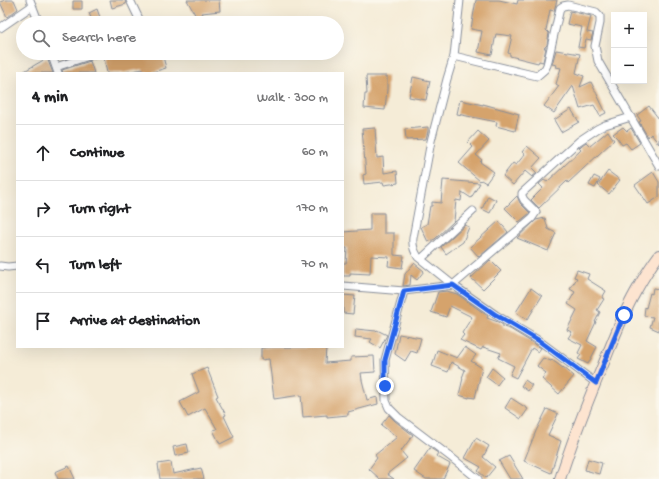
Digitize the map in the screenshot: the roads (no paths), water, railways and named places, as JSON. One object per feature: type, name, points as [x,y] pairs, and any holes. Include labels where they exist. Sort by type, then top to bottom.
[{"type":"street","points":[[130,0],[138,16]]},
{"type":"street","points":[[460,0],[454,56],[431,141],[413,244],[414,251],[421,259],[453,285],[496,315],[538,340],[596,383]]},
{"type":"street","points":[[0,28],[31,3],[36,16]]},
{"type":"street","points":[[454,56],[537,76],[545,69],[547,65],[560,8],[568,5],[596,12],[600,16],[595,46],[598,61],[659,166]]},
{"type":"street","points":[[53,60],[57,70],[81,60]]},
{"type":"street","points":[[344,286],[404,291],[453,285],[532,218],[536,212],[524,200],[522,193],[579,141],[605,125],[631,117]]},
{"type":"street","points":[[421,259],[473,211]]},
{"type":"street","points":[[560,479],[596,383],[624,315],[646,273],[659,255]]},
{"type":"street","points":[[0,266],[16,266]]},
{"type":"street","points":[[404,291],[385,360],[386,401],[389,408],[398,417],[478,479]]}]
